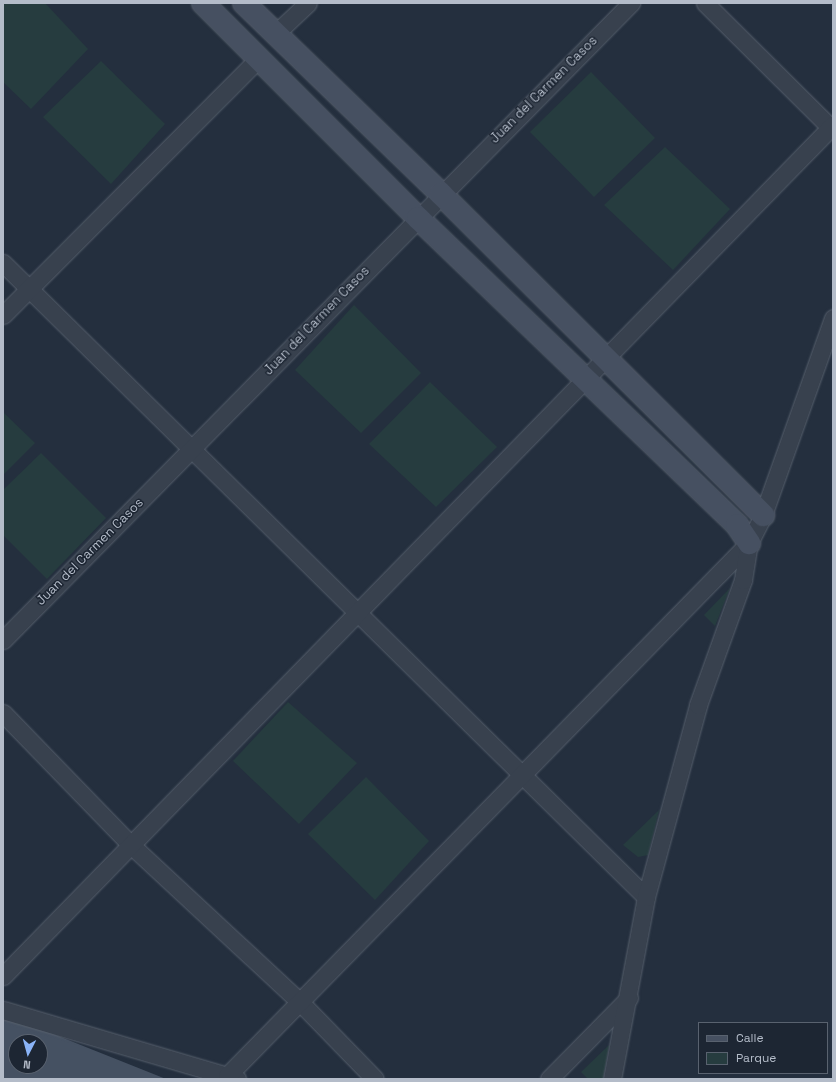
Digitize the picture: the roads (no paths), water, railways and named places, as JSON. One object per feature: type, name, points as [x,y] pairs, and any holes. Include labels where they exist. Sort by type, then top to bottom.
[{"type":"street","points":[[203,3],[418,218],[737,525],[749,543]]},
{"type":"street","points":[[244,3],[442,194],[605,360],[763,514]]},
{"type":"street","points":[[275,34],[308,3]]},
{"type":"street","name":"Juan del Carmen Casos","points":[[3,640],[631,3]]},
{"type":"street","points":[[3,976],[358,614],[584,378],[605,360],[832,128],[705,3]]},
{"type":"street","points":[[3,315],[258,58]]},
{"type":"street","points":[[3,263],[192,449],[272,525],[358,614],[522,772],[646,897]]},
{"type":"street","points":[[612,1079],[629,998],[646,897],[698,705],[743,580],[749,543],[763,514],[833,318]]},
{"type":"street","points":[[3,1010],[232,1078],[300,1002],[522,772],[749,543]]},
{"type":"street","points":[[3,713],[131,845],[300,1002],[375,1079]]},
{"type":"street","points":[[549,1079],[629,998]]}]
